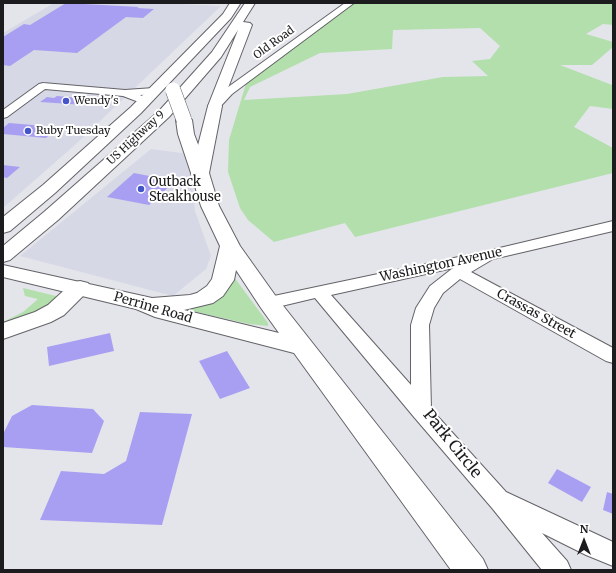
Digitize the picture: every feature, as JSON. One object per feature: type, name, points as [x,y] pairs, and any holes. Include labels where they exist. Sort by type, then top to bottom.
[{"type":"main road","name":"US Highway 9","points":[[3,227],[49,190],[149,96],[227,16],[236,3]]},
{"type":"main road","name":"US Highway 9","points":[[3,256],[51,216],[164,114],[217,54],[250,3]]},
{"type":"main road","points":[[200,174],[204,150],[215,106],[250,14],[250,3]]},
{"type":"main road","points":[[193,50],[174,81],[173,90],[184,120],[186,134],[210,206],[230,246],[269,303],[471,570]]},
{"type":"main road","points":[[143,303],[168,304],[191,302],[205,298],[215,291],[223,280],[230,246]]},
{"type":"main road","name":"Perrine Road","points":[[3,271],[143,303],[163,312],[302,347]]},
{"type":"main road","points":[[3,331],[43,317],[56,310],[80,288]]},
{"type":"street","name":"Old Road","points":[[215,106],[228,92],[350,3]]},
{"type":"street","points":[[3,115],[43,86],[149,96]]},
{"type":"street","name":"Washington Avenue","points":[[269,303],[487,256],[613,226]]},
{"type":"street","name":"Park Circle","points":[[487,256],[459,272],[436,290],[425,308],[420,325],[421,411],[498,499],[594,547],[613,554]]},
{"type":"street","name":"Crassas Street","points":[[459,272],[613,356]]},
{"type":"street","points":[[320,292],[421,411]]},
{"type":"street","points":[[498,499],[558,570]]},
{"type":"shaded area","points":[[54,3],[161,3],[221,6],[76,144],[3,208],[3,33]]},
{"type":"shaded area","points":[[151,149],[189,154],[195,211],[211,256],[206,269],[173,296],[20,256]]},
{"type":"green space","points":[[353,3],[613,3],[613,25],[603,24],[586,34],[613,42],[613,47],[592,65],[560,65],[612,85],[613,109],[590,106],[574,127],[613,148],[613,173],[355,237],[345,223],[274,242],[248,220],[240,208],[228,172],[229,140],[248,77]],"holes":[[[480,28],[500,46],[490,59],[472,61],[488,76],[443,77],[347,94],[244,100],[250,87],[320,53],[392,49],[393,30]]]},
{"type":"green space","points":[[234,277],[268,323],[268,326],[249,324],[183,309]]},
{"type":"green space","points":[[23,288],[56,296],[58,298],[55,303],[3,327],[3,322],[23,312],[38,299],[25,296]]},
{"type":"building","points":[[66,3],[154,9],[143,18],[126,17],[77,53],[34,50],[10,66],[3,65],[3,37],[24,24],[30,25]]},
{"type":"building","name":"Wendy's","points":[[57,96],[92,99],[85,105],[40,102],[47,97],[54,98]]},
{"type":"building","name":"Ruby Tuesday","points":[[9,123],[57,127],[46,138],[3,134],[3,128]]},
{"type":"building","points":[[3,165],[20,167],[7,178],[3,177]]},
{"type":"building","name":"Outback Steakhouse","points":[[134,173],[175,181],[149,205],[107,197]]},
{"type":"building","points":[[110,333],[114,351],[49,366],[47,347]]},
{"type":"building","points":[[227,351],[250,388],[220,399],[199,361]]},
{"type":"building","points":[[32,405],[93,409],[104,421],[92,453],[3,447],[3,434],[12,416]]},
{"type":"building","points":[[140,412],[192,414],[162,525],[40,520],[61,471],[104,474],[126,461]]},
{"type":"building","points":[[557,469],[591,487],[582,502],[548,483]]},
{"type":"building","points":[[607,492],[613,494],[613,514],[603,510]]},
{"type":"place","name":"Wendy's","points":[[66,101]]},
{"type":"place","name":"Ruby Tuesday","points":[[28,131]]},
{"type":"place","name":"Outback Steakhouse","points":[[141,189]]}]
